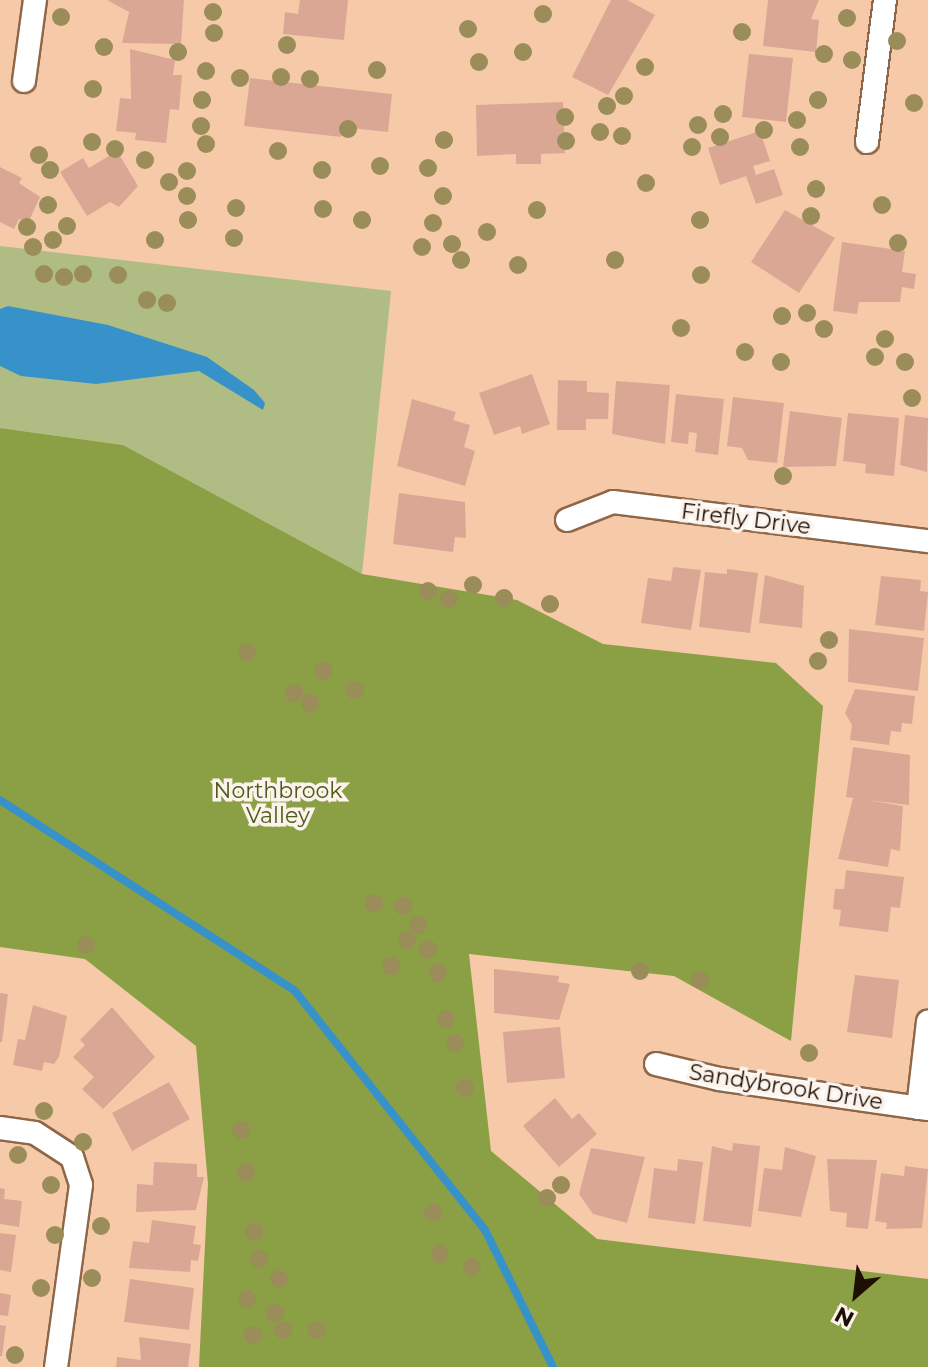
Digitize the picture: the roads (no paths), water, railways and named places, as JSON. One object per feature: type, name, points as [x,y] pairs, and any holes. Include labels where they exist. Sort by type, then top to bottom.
[{"type":"street","points":[[24,81],[35,0]]},
{"type":"street","points":[[867,142],[885,0]]},
{"type":"street","name":"Firefly Drive","points":[[567,520],[613,502],[928,541]]},
{"type":"street","name":"Sandybrook Drive","points":[[656,1064],[719,1079],[923,1109],[928,1022]]},
{"type":"street","points":[[0,1128],[35,1133],[72,1157],[81,1185],[56,1367]]},
{"type":"water","points":[[8,306],[108,325],[207,357],[254,390],[265,403],[263,410],[199,371],[96,384],[21,376],[0,366],[0,309]]},
{"type":"waterway","points":[[0,800],[295,991],[485,1230],[553,1367]]},
{"type":"park label","name":"Northbrook Valley","points":[[278,802]]}]
